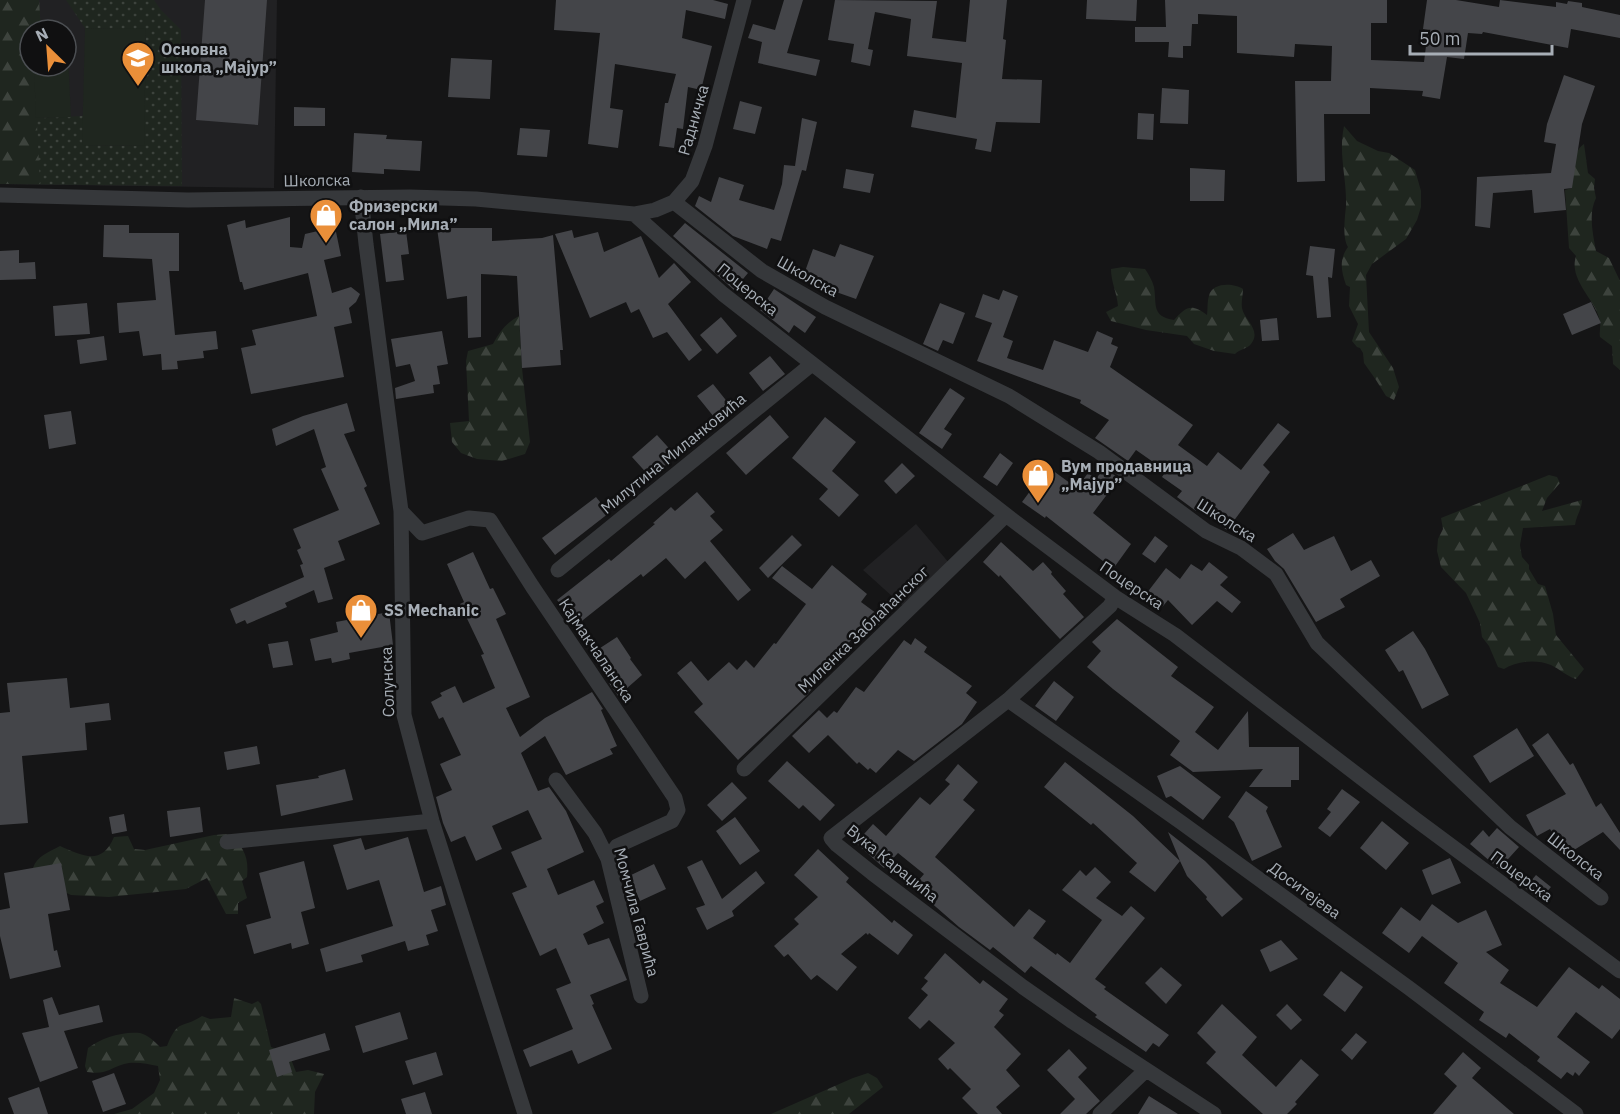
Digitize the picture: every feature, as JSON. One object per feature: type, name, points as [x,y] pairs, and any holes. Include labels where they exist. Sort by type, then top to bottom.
[{"type":"street","name":"Радничка","points":[[674,202],[692,182],[703,153],[744,0]]},
{"type":"street","name":"Школска","points":[[0,195],[188,200],[361,197],[476,199],[634,214]]},
{"type":"street","name":"Солунска","points":[[361,197],[402,511],[404,716],[432,821],[507,1064],[525,1114]]},
{"type":"street","points":[[634,214],[655,210],[674,202]]},
{"type":"street","name":"Школска","points":[[674,202],[762,271],[825,307],[1009,396],[1099,452],[1206,531],[1241,548],[1276,574],[1317,643],[1510,827],[1600,898]]},
{"type":"street","name":"Поцерска","points":[[634,214],[723,294],[1006,515],[1115,597],[1175,635],[1620,971]]},
{"type":"street","name":"Милутина Миланковића","points":[[558,570],[812,364]]},
{"type":"street","name":"Кајмакчаланска","points":[[402,511],[422,533],[468,518],[490,520],[531,586],[675,798],[678,810],[672,821],[617,846],[608,860]]},
{"type":"street","name":"Миленка Заблаћанског","points":[[744,769],[1006,515]]},
{"type":"street","name":"Вука Караџића","points":[[1115,597],[1110,606],[1008,700],[831,838],[863,866],[1024,988],[1214,1114]]},
{"type":"street","name":"Доситејева","points":[[1008,700],[1402,983],[1576,1114]]},
{"type":"street","name":"Момчила Гаврића","points":[[556,780],[595,832],[608,860],[641,996]]},
{"type":"street","points":[[227,842],[432,821]]},
{"type":"street","points":[[1100,1114],[1146,1070]]},
{"type":"shaded area","name":"Основна школа „Мајур”","points":[[0,0],[277,0],[274,188],[0,184]]},
{"type":"shaded area","points":[[916,524],[950,564],[904,607],[863,570]]},
{"type":"green space","points":[[0,0],[39,0],[40,18],[18,18],[18,78],[34,78],[36,118],[83,116],[83,145],[143,146],[146,30],[85,28],[66,0],[154,0],[181,30],[182,186],[0,184]]},
{"type":"green space","points":[[0,0],[39,0],[40,18],[18,18],[18,78],[35,78],[40,184],[0,184]]},
{"type":"green space","points":[[85,28],[146,29],[144,146],[82,145]]},
{"type":"green space","points":[[34,78],[69,78],[71,117],[36,118]]},
{"type":"green space","points":[[1344,126],[1357,141],[1378,151],[1389,153],[1415,170],[1421,191],[1421,207],[1417,220],[1406,239],[1372,264],[1366,275],[1369,332],[1393,368],[1399,387],[1394,400],[1386,396],[1364,363],[1360,348],[1352,341],[1358,324],[1349,306],[1350,287],[1346,285],[1342,265],[1343,256],[1348,247],[1344,233],[1346,196],[1342,137]]},
{"type":"green space","points":[[1584,144],[1588,173],[1595,179],[1596,198],[1592,217],[1596,251],[1609,258],[1620,281],[1620,370],[1613,364],[1612,346],[1600,337],[1598,314],[1579,282],[1576,274],[1576,256],[1569,248],[1565,190],[1572,188],[1574,158]]},
{"type":"green space","points":[[1123,267],[1145,269],[1154,287],[1158,313],[1174,320],[1189,308],[1197,309],[1207,315],[1209,296],[1214,288],[1229,285],[1243,289],[1242,308],[1254,330],[1254,339],[1248,347],[1235,354],[1214,351],[1194,344],[1187,336],[1146,330],[1111,321],[1106,312],[1118,306],[1111,269]]},
{"type":"green space","points":[[519,316],[530,442],[525,454],[502,461],[477,459],[461,453],[452,442],[450,423],[469,421],[466,361],[468,351],[493,344],[504,328]]},
{"type":"green space","points":[[1549,475],[1557,477],[1560,483],[1547,498],[1542,511],[1582,500],[1575,525],[1523,528],[1520,545],[1522,557],[1529,565],[1538,584],[1545,586],[1556,635],[1584,669],[1576,679],[1551,665],[1539,662],[1521,663],[1504,669],[1498,667],[1489,646],[1482,637],[1480,623],[1466,593],[1441,567],[1437,551],[1438,539],[1443,529],[1441,518]]},
{"type":"green space","points":[[229,834],[242,848],[247,864],[247,877],[242,881],[247,898],[238,903],[238,914],[226,914],[207,878],[186,889],[109,897],[71,895],[39,880],[33,868],[40,857],[60,846],[91,856],[104,852],[114,837],[128,836],[134,849],[145,850],[214,835]]},
{"type":"green space","points":[[234,998],[252,1004],[258,1001],[261,1004],[271,1047],[289,1054],[296,1072],[308,1070],[324,1074],[315,1092],[314,1114],[114,1114],[132,1109],[154,1093],[160,1080],[158,1066],[132,1063],[103,1072],[87,1072],[85,1066],[88,1048],[112,1036],[127,1033],[140,1033],[146,1035],[160,1047],[167,1046],[181,1025],[202,1016],[210,1019],[231,1017]]},
{"type":"green space","points":[[868,1073],[877,1078],[883,1087],[849,1114],[771,1114],[853,1078]]},
{"type":"building","points":[[205,0],[267,0],[258,125],[196,120]]},
{"type":"building","points":[[556,0],[713,0],[728,4],[725,19],[686,10],[682,38],[712,46],[701,90],[688,87],[683,129],[677,128],[674,148],[659,146],[665,103],[668,103],[676,74],[615,64],[610,108],[623,110],[618,148],[588,144],[600,33],[554,30]]},
{"type":"building","points":[[784,0],[803,0],[787,53],[820,60],[816,76],[758,63],[762,42],[748,38],[753,24],[775,30]]},
{"type":"building","points":[[835,0],[937,1],[932,38],[966,42],[970,0],[1007,0],[1002,79],[1042,80],[1040,123],[996,122],[991,152],[975,149],[977,139],[911,127],[914,110],[956,118],[962,63],[907,56],[911,19],[875,12],[868,49],[873,50],[870,66],[851,62],[854,44],[828,40]]},
{"type":"building","points":[[1087,0],[1137,0],[1136,21],[1086,19]]},
{"type":"building","points":[[1165,0],[1387,0],[1387,23],[1371,23],[1371,60],[1424,62],[1428,30],[1423,29],[1427,0],[1456,0],[1499,7],[1500,0],[1556,7],[1556,2],[1582,3],[1582,7],[1620,15],[1620,38],[1571,29],[1568,48],[1483,32],[1482,34],[1468,33],[1464,59],[1447,57],[1440,99],[1422,96],[1423,91],[1370,88],[1370,114],[1324,114],[1325,181],[1297,182],[1295,81],[1331,81],[1332,46],[1295,44],[1294,57],[1237,53],[1237,16],[1198,14],[1198,24],[1192,24],[1191,46],[1183,46],[1183,58],[1168,57],[1169,42],[1135,42],[1135,27],[1166,27]]},
{"type":"building","points":[[451,58],[492,60],[490,99],[448,97]]},
{"type":"building","points":[[1564,75],[1595,86],[1582,124],[1572,188],[1564,189],[1566,210],[1534,213],[1532,190],[1493,193],[1490,228],[1475,226],[1477,177],[1551,173],[1556,144],[1544,142],[1547,124]]},
{"type":"building","points":[[1162,88],[1189,90],[1188,124],[1160,123]]},
{"type":"building","points":[[740,101],[762,107],[755,134],[733,129]]},
{"type":"building","points":[[294,107],[325,108],[325,126],[294,126]]},
{"type":"building","points":[[1138,113],[1154,114],[1153,140],[1137,139]]},
{"type":"building","points":[[802,118],[817,122],[806,171],[802,170],[781,241],[771,238],[767,249],[733,236],[695,206],[699,196],[711,202],[719,177],[744,185],[739,200],[774,210],[782,184],[784,165],[795,166]]},
{"type":"building","points":[[520,128],[550,130],[547,157],[517,155]]},
{"type":"building","points":[[354,133],[387,135],[386,139],[422,141],[420,171],[384,169],[384,174],[352,172]]},
{"type":"building","points":[[1190,168],[1225,170],[1224,201],[1190,201]]},
{"type":"building","points":[[846,169],[874,174],[870,193],[843,188]]},
{"type":"building","points":[[290,217],[290,247],[302,248],[305,234],[335,227],[341,256],[324,260],[332,293],[351,287],[360,294],[349,308],[352,323],[334,327],[344,377],[251,394],[241,348],[256,345],[252,330],[317,316],[308,273],[244,290],[240,282],[227,225],[245,220],[246,228]]},
{"type":"building","points":[[685,223],[748,273],[734,290],[673,236]]},
{"type":"building","points":[[104,225],[129,225],[129,233],[179,233],[179,271],[169,271],[175,335],[216,331],[218,349],[203,351],[204,358],[177,361],[178,369],[162,370],[161,354],[143,356],[139,331],[119,333],[117,303],[156,300],[152,259],[103,257]]},
{"type":"building","points":[[437,228],[492,228],[492,241],[542,238],[553,235],[563,350],[560,350],[561,365],[522,368],[517,276],[481,274],[481,337],[468,338],[467,296],[447,299]]},
{"type":"building","points":[[572,230],[574,238],[598,232],[604,252],[641,236],[659,278],[674,263],[691,282],[668,304],[702,350],[689,361],[667,332],[653,338],[639,309],[631,313],[626,302],[590,318],[555,234]]},
{"type":"building","points":[[406,231],[409,254],[401,255],[404,280],[386,282],[380,234]]},
{"type":"building","points":[[840,244],[874,256],[856,299],[802,280],[813,249],[835,257]]},
{"type":"building","points":[[1310,246],[1335,249],[1332,278],[1328,277],[1331,317],[1317,318],[1313,276],[1306,275]]},
{"type":"building","points":[[19,250],[19,263],[35,262],[36,279],[0,280],[0,251]]},
{"type":"building","points":[[774,289],[816,317],[805,333],[794,325],[789,333],[760,310]]},
{"type":"building","points":[[1003,290],[1018,296],[1003,337],[1013,341],[1007,358],[1043,370],[1054,340],[1088,352],[1097,331],[1113,338],[1111,344],[1118,347],[1110,367],[1193,425],[1178,445],[1207,466],[1218,452],[1241,470],[1278,423],[1290,432],[1263,465],[1270,472],[1227,530],[1177,497],[1182,491],[1162,477],[1166,471],[1136,450],[1128,461],[1095,438],[1109,420],[1080,403],[1081,400],[977,361],[992,323],[975,317],[983,294],[999,300]]},
{"type":"building","points":[[1591,302],[1601,323],[1572,335],[1563,314]]},
{"type":"building","points":[[87,303],[90,334],[55,336],[53,306]]},
{"type":"building","points":[[940,303],[965,313],[953,344],[943,340],[938,351],[923,344]]},
{"type":"building","points":[[721,317],[737,336],[717,354],[700,335]]},
{"type":"building","points":[[1277,318],[1279,340],[1262,341],[1260,320]]},
{"type":"building","points":[[442,331],[448,364],[437,366],[440,384],[433,385],[434,393],[396,399],[395,388],[415,381],[410,364],[396,367],[391,339]]},
{"type":"building","points":[[104,336],[107,360],[80,364],[77,340]]},
{"type":"building","points":[[770,356],[785,374],[763,391],[749,373]]},
{"type":"building","points":[[713,384],[729,404],[714,417],[697,396]]},
{"type":"building","points":[[950,388],[965,398],[944,429],[952,434],[942,449],[919,433]]},
{"type":"building","points":[[347,403],[355,431],[344,434],[367,486],[364,488],[380,524],[338,541],[345,560],[324,568],[333,599],[318,603],[314,590],[285,603],[287,607],[247,624],[245,620],[236,624],[230,609],[304,577],[300,565],[303,564],[297,550],[301,548],[293,529],[339,510],[321,469],[326,467],[314,429],[276,446],[272,429],[303,416]]},
{"type":"building","points":[[71,411],[76,444],[49,449],[44,415]]},
{"type":"building","points":[[770,415],[789,437],[746,475],[726,453]]},
{"type":"building","points":[[825,417],[856,442],[832,471],[859,495],[839,517],[819,499],[828,489],[792,458]]},
{"type":"building","points":[[657,435],[676,456],[651,478],[632,457]]},
{"type":"building","points":[[1000,453],[1013,463],[997,486],[983,477]]},
{"type":"building","points":[[902,463],[915,476],[896,494],[884,481]]},
{"type":"building","points":[[1048,467],[1074,486],[1077,483],[1079,485],[1088,473],[1096,479],[1104,468],[1117,477],[1110,486],[1112,488],[1093,513],[1131,544],[1113,569],[1046,516],[1045,518],[1022,502]]},
{"type":"building","points":[[697,492],[715,512],[710,516],[723,530],[710,541],[751,590],[738,601],[705,561],[685,579],[666,558],[643,577],[641,574],[578,624],[557,600],[609,559],[611,561],[655,524],[653,523],[671,507],[675,511]]},
{"type":"building","points":[[596,497],[609,513],[555,555],[542,538]]},
{"type":"building","points":[[1293,533],[1304,550],[1334,536],[1351,571],[1371,560],[1380,576],[1340,599],[1345,607],[1316,622],[1284,569],[1267,549]]},
{"type":"building","points":[[792,535],[802,545],[768,578],[759,568]]},
{"type":"building","points":[[1155,536],[1168,546],[1155,563],[1142,554]]},
{"type":"building","points":[[1001,542],[1033,571],[1043,562],[1066,591],[1063,594],[1084,617],[1060,639],[1000,575],[999,577],[983,562]]},
{"type":"building","points":[[473,552],[490,589],[493,588],[506,614],[496,619],[530,697],[506,708],[520,737],[545,718],[592,692],[603,709],[601,710],[617,746],[610,749],[613,754],[566,775],[545,736],[521,753],[538,791],[549,787],[566,811],[584,852],[547,869],[558,895],[594,880],[604,902],[596,906],[604,923],[583,934],[588,945],[609,938],[627,980],[590,995],[594,1004],[592,1005],[612,1049],[578,1064],[572,1050],[530,1067],[523,1050],[573,1029],[556,989],[571,983],[556,948],[540,956],[512,893],[527,887],[511,852],[542,839],[528,810],[492,826],[502,849],[476,861],[465,836],[451,842],[436,797],[452,790],[440,764],[461,755],[443,717],[439,719],[431,702],[442,696],[440,693],[455,686],[463,703],[495,688],[481,655],[484,654],[460,604],[464,602],[447,564]]},
{"type":"building","points":[[1209,562],[1228,577],[1220,585],[1241,602],[1232,613],[1217,601],[1192,625],[1168,600],[1159,611],[1143,598],[1166,568],[1180,579],[1191,564],[1202,571]]},
{"type":"building","points":[[832,565],[867,594],[861,602],[884,619],[872,631],[863,625],[807,695],[738,760],[694,712],[703,704],[677,673],[691,661],[708,681],[729,662],[737,670],[746,660],[754,668],[774,643],[776,644],[806,604],[772,578],[782,566],[812,589]]},
{"type":"building","name":"SS Mechanic","points":[[389,612],[393,645],[349,653],[350,659],[332,663],[331,658],[315,661],[310,639],[338,632],[336,622]]},
{"type":"building","points":[[1117,619],[1178,667],[1171,676],[1214,707],[1195,732],[1218,750],[1248,711],[1249,747],[1299,747],[1299,780],[1291,780],[1291,787],[1249,787],[1263,769],[1193,772],[1170,755],[1180,741],[1087,667],[1101,651],[1092,642]]},
{"type":"building","points":[[1413,631],[1449,695],[1422,709],[1403,670],[1399,672],[1385,650]]},
{"type":"building","points":[[617,637],[642,675],[618,696],[609,683],[613,681],[608,673],[614,668],[611,662],[603,665],[594,652]]},
{"type":"building","points":[[915,638],[927,647],[924,652],[972,686],[966,693],[977,702],[962,724],[914,761],[898,750],[876,773],[870,768],[868,770],[859,762],[857,764],[828,735],[809,753],[792,736],[819,710],[827,718],[834,711],[837,713],[856,687],[864,692],[904,640],[911,645]]},
{"type":"building","points":[[288,641],[293,665],[273,668],[268,644]]},
{"type":"building","points":[[67,678],[70,708],[109,703],[111,720],[85,723],[87,750],[22,756],[28,823],[0,825],[0,713],[10,712],[7,683]]},
{"type":"building","points":[[1054,681],[1074,697],[1056,721],[1035,706]]},
{"type":"building","points":[[1517,728],[1534,756],[1490,783],[1473,756]]},
{"type":"building","points":[[1548,733],[1570,765],[1573,763],[1596,807],[1601,803],[1620,833],[1620,850],[1603,832],[1566,855],[1550,829],[1537,836],[1526,815],[1566,794],[1532,745]]},
{"type":"building","points":[[257,746],[260,764],[227,770],[224,752]]},
{"type":"building","points":[[787,761],[835,805],[820,821],[803,805],[799,809],[768,781]]},
{"type":"building","points":[[1065,762],[1133,816],[1180,861],[1155,892],[1129,872],[1137,863],[1093,823],[1091,825],[1044,787]]},
{"type":"building","points":[[958,764],[978,782],[963,800],[975,810],[935,857],[1014,927],[1029,909],[1046,921],[1033,938],[1070,963],[1102,920],[1062,890],[1080,870],[1086,876],[1095,867],[1111,882],[1096,898],[1122,916],[1131,906],[1145,918],[1095,979],[1106,987],[1104,989],[1169,1035],[1159,1047],[1153,1043],[1146,1052],[1095,1017],[1097,1015],[1031,966],[1025,973],[993,947],[990,950],[959,927],[913,887],[924,874],[898,853],[884,868],[856,843],[873,824],[886,836],[920,797],[930,805],[950,784],[945,780]]},
{"type":"building","points":[[1180,766],[1221,797],[1203,820],[1171,796],[1166,798],[1157,776]]},
{"type":"building","points":[[345,769],[353,800],[281,816],[276,785],[319,778],[318,776]]},
{"type":"building","points":[[732,782],[747,798],[722,821],[707,805]]},
{"type":"building","points":[[1342,789],[1360,802],[1330,837],[1318,828],[1331,812],[1327,809]]},
{"type":"building","points":[[1246,791],[1268,807],[1266,811],[1282,847],[1252,861],[1234,822],[1228,817]]},
{"type":"building","points":[[200,807],[203,832],[170,837],[167,811]]},
{"type":"building","points":[[124,814],[127,831],[112,834],[109,817]]},
{"type":"building","points":[[735,817],[760,851],[740,865],[716,831]]},
{"type":"building","points":[[1382,821],[1409,843],[1386,870],[1360,848]]},
{"type":"building","points":[[1497,828],[1519,847],[1499,869],[1470,844],[1483,830],[1489,837]]},
{"type":"building","points":[[1168,832],[1205,861],[1243,899],[1222,917],[1187,876]]},
{"type":"building","points":[[408,837],[424,892],[441,886],[446,905],[431,910],[438,931],[426,935],[429,945],[408,951],[405,941],[361,955],[363,962],[326,972],[320,949],[393,926],[379,880],[347,890],[333,845],[361,838],[365,850]]},
{"type":"building","points":[[818,849],[849,878],[846,882],[892,923],[894,920],[913,935],[898,955],[866,933],[841,954],[857,967],[837,991],[817,975],[811,980],[788,954],[784,957],[774,946],[799,924],[794,919],[818,897],[794,875]]},
{"type":"building","points":[[1450,858],[1461,883],[1432,895],[1422,870]]},
{"type":"building","points":[[702,860],[722,899],[756,871],[765,883],[732,911],[734,916],[707,930],[696,908],[705,905],[687,867]]},
{"type":"building","points":[[304,861],[315,908],[301,912],[309,944],[292,949],[291,943],[254,954],[246,925],[271,918],[259,873]]},
{"type":"building","points":[[61,863],[70,910],[48,914],[54,951],[57,950],[61,967],[10,979],[0,936],[0,910],[10,908],[4,873]]},
{"type":"building","points":[[654,864],[666,889],[640,901],[629,876]]},
{"type":"building","points":[[1536,875],[1551,887],[1540,900],[1525,888]]},
{"type":"building","points":[[1432,904],[1458,923],[1486,910],[1502,945],[1486,952],[1509,970],[1500,983],[1537,1007],[1569,967],[1599,989],[1602,985],[1620,999],[1620,1029],[1612,1039],[1576,1012],[1557,1037],[1590,1062],[1579,1076],[1575,1072],[1573,1076],[1567,1072],[1561,1079],[1537,1061],[1540,1057],[1509,1033],[1506,1038],[1479,1020],[1484,1012],[1444,983],[1458,963],[1422,936],[1409,953],[1382,933],[1401,907],[1420,921]]},
{"type":"building","points":[[1281,940],[1298,959],[1270,972],[1260,950]]},
{"type":"building","points":[[945,953],[980,984],[983,980],[1008,999],[999,1011],[1004,1015],[994,1027],[1021,1054],[1006,1070],[1020,1086],[996,1107],[1002,1114],[978,1114],[962,1098],[971,1089],[938,1059],[955,1043],[929,1020],[920,1029],[908,1018],[928,995],[921,989],[928,981],[924,978]]},
{"type":"building","points":[[1161,967],[1182,985],[1166,1004],[1145,983]]},
{"type":"building","points":[[1341,971],[1363,987],[1345,1012],[1323,995]]},
{"type":"building","points":[[52,997],[59,1015],[99,1005],[103,1022],[64,1031],[78,1068],[40,1082],[22,1033],[49,1027],[43,1000]]},
{"type":"building","points":[[1222,1004],[1257,1037],[1242,1055],[1276,1087],[1301,1059],[1319,1075],[1287,1114],[1263,1114],[1206,1063],[1216,1052],[1197,1033]]},
{"type":"building","points":[[1287,1004],[1302,1020],[1291,1030],[1276,1015]]},
{"type":"building","points":[[400,1012],[408,1039],[363,1053],[355,1026]]},
{"type":"building","points":[[325,1033],[330,1050],[289,1062],[292,1072],[277,1077],[269,1050]]},
{"type":"building","points":[[1356,1033],[1367,1042],[1352,1060],[1341,1050]]},
{"type":"building","points":[[1069,1049],[1087,1068],[1078,1077],[1100,1101],[1086,1114],[1060,1114],[1075,1099],[1047,1070]]},
{"type":"building","points":[[436,1052],[443,1075],[413,1085],[405,1061]]},
{"type":"building","points":[[1463,1052],[1481,1068],[1472,1078],[1514,1114],[1433,1114],[1457,1086],[1444,1074]]},
{"type":"building","points":[[114,1073],[126,1104],[103,1112],[92,1081]]},
{"type":"building","points":[[39,1087],[48,1114],[14,1114],[8,1098]]},
{"type":"building","points":[[425,1092],[432,1114],[406,1114],[401,1099]]},
{"type":"building","points":[[1149,1096],[1178,1114],[1138,1114]]},
{"type":"place","name":"Основна школа „Мајур”","points":[[138,87]]},
{"type":"place","name":"Фризерски салон „Мила”","points":[[326,244]]},
{"type":"place","name":"Вум продавница „Мајур”","points":[[1038,504]]},
{"type":"place","name":"SS Mechanic","points":[[361,639]]}]
